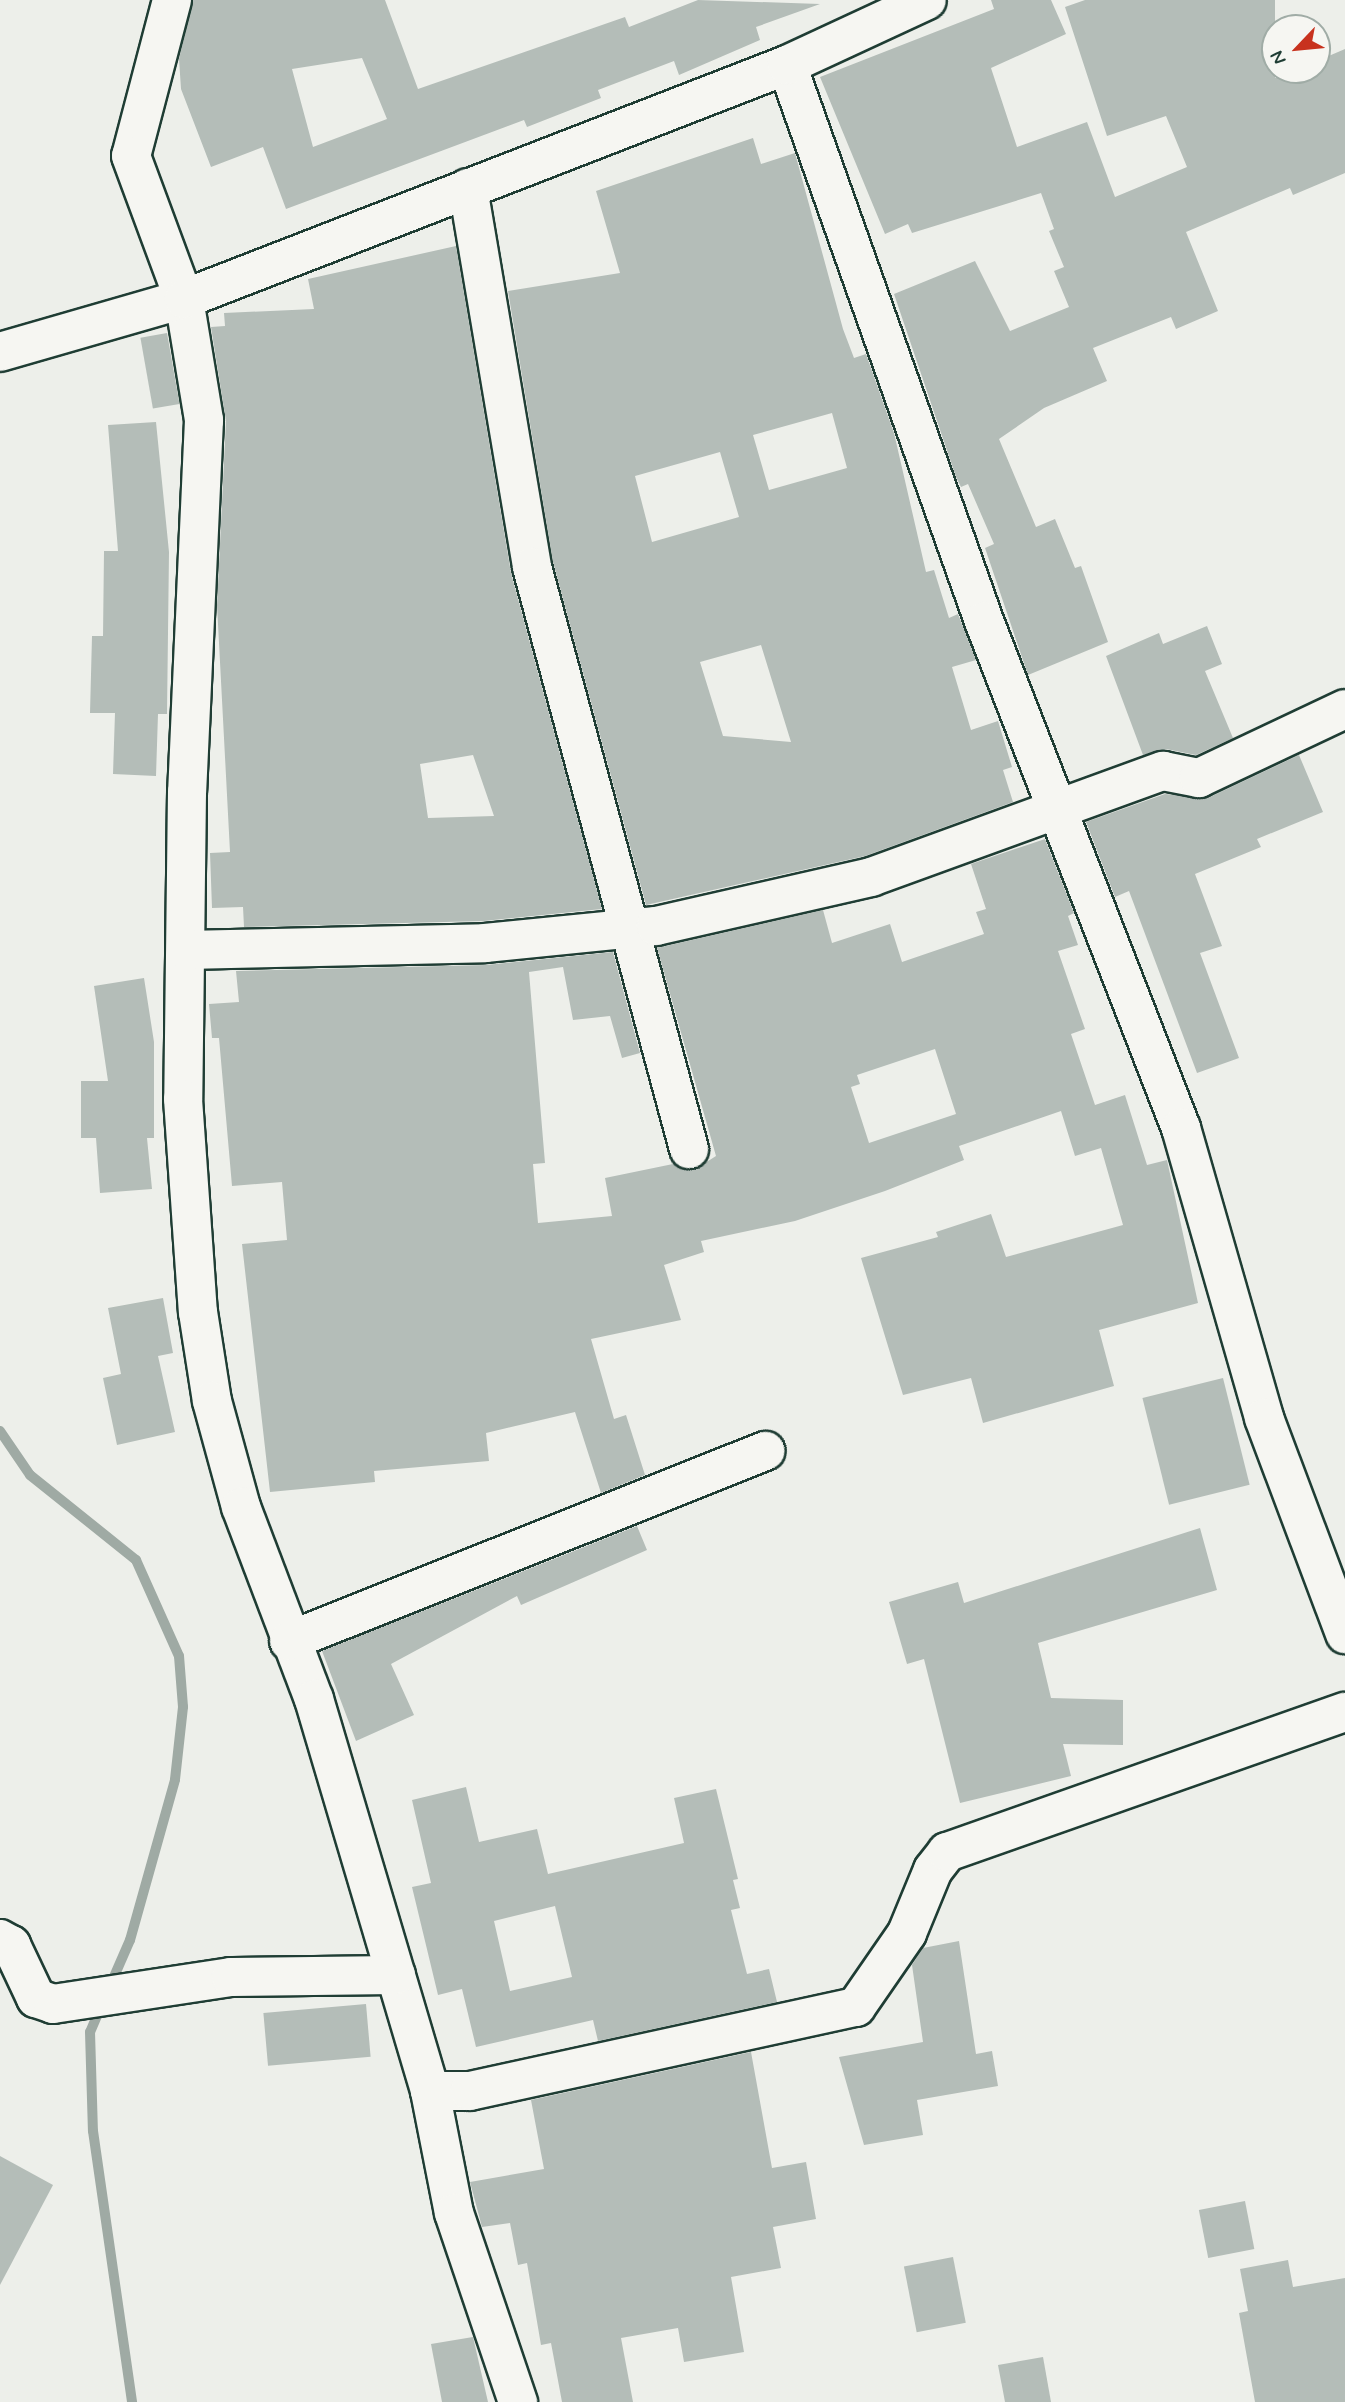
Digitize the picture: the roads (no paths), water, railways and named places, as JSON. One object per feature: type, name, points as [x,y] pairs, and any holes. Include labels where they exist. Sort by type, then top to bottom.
[{"type":"street","points":[[172,0],[131,156],[184,299],[204,420],[186,950],[186,1202],[198,1312],[212,1401],[240,1507],[289,1641],[314,1699],[430,2091],[454,2213],[518,2402]]},
{"type":"street","points":[[0,352],[184,299],[787,65],[927,0]]},
{"type":"street","points":[[787,65],[984,621],[1061,813],[1181,1128],[1264,1418],[1345,1634]]},
{"type":"street","points":[[468,188],[532,567],[634,928],[689,1149]]},
{"type":"street","points":[[186,950],[485,943],[634,928],[871,877],[1061,813],[1163,771],[1199,778],[1219,771],[1345,709]]},
{"type":"street","points":[[289,1641],[765,1451]]},
{"type":"street","points":[[430,2091],[470,2091],[856,2007],[907,1933],[933,1870],[947,1852],[1345,1712]]},
{"type":"street","points":[[0,1939],[11,1945],[36,1998],[53,2004],[231,1977],[396,1975]]},
{"type":"waterway","points":[[0,1431],[30,1475],[136,1560],[179,1656],[183,1707],[175,1780],[130,1940],[110,1986]]},
{"type":"waterway","points":[[102,2004],[90,2032],[93,2131],[132,2402]]}]
